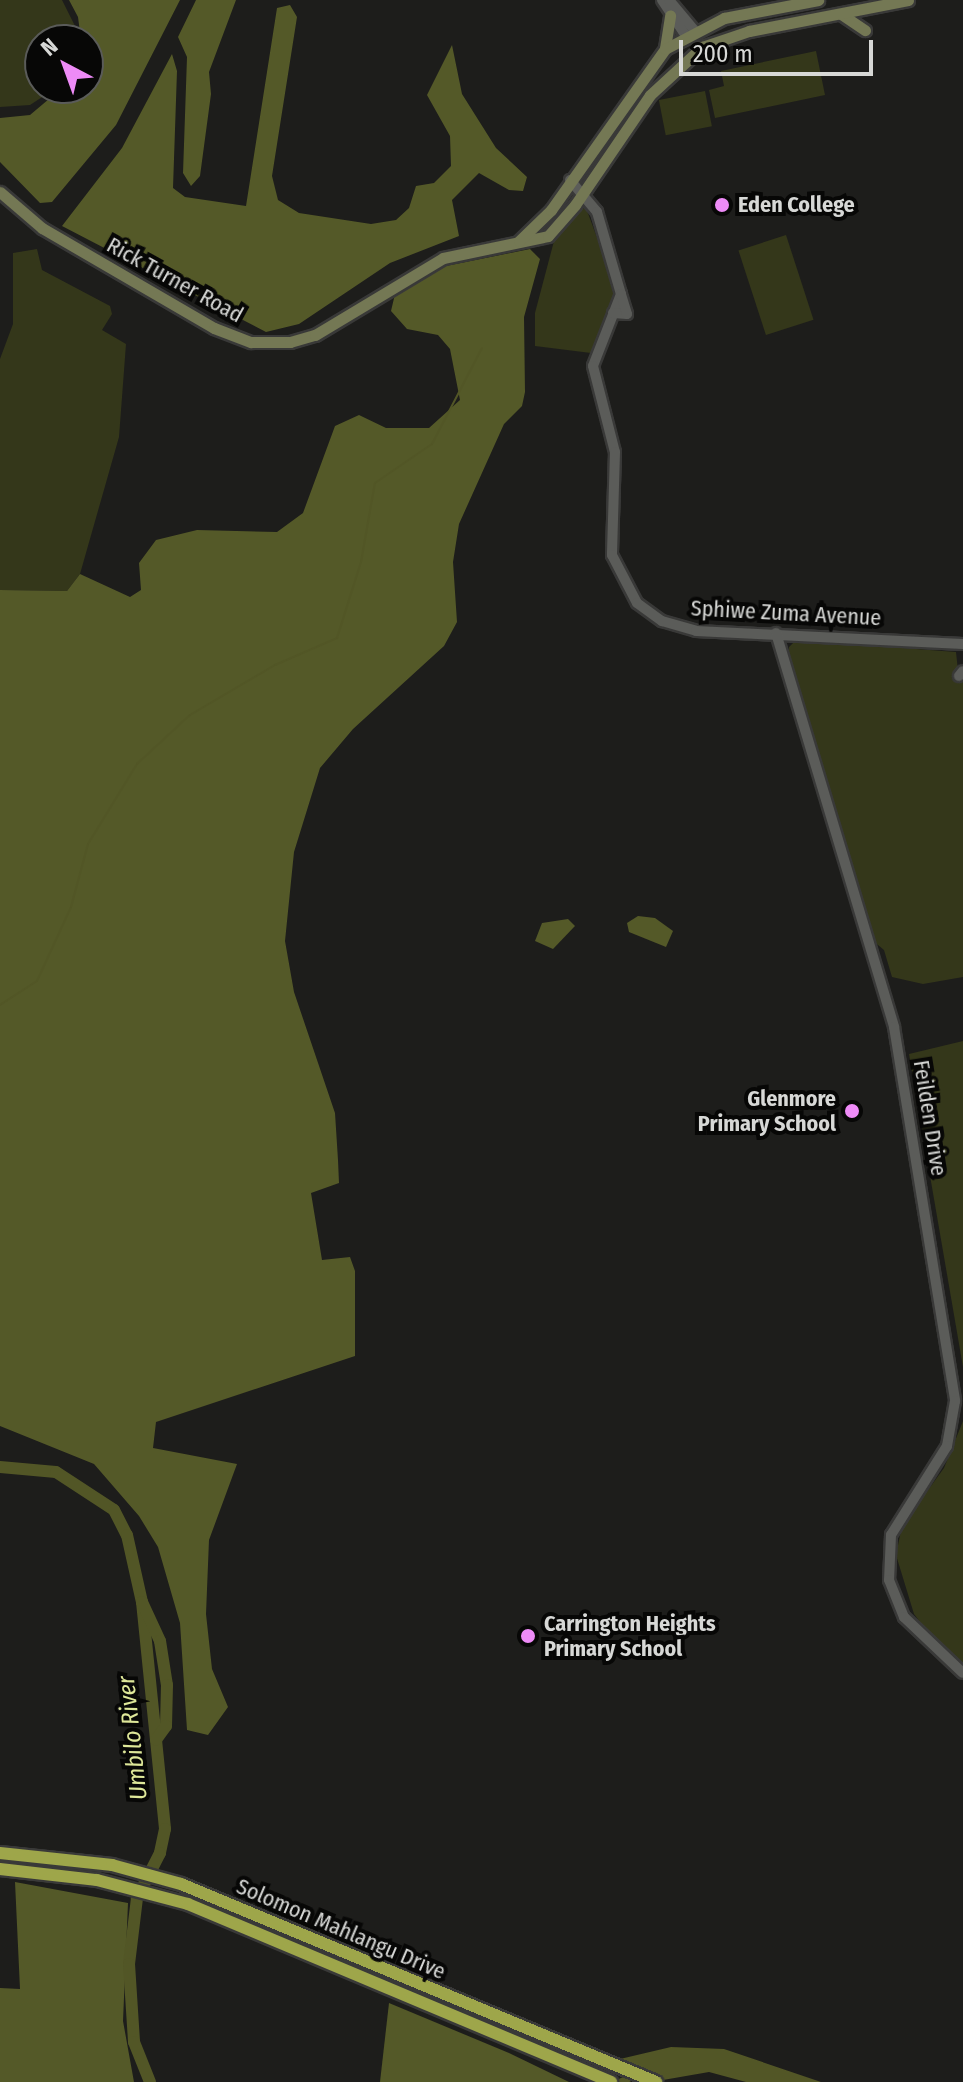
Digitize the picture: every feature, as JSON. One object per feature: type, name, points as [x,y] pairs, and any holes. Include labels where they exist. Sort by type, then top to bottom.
[{"type":"highway","name":"Solomon Mahlangu Drive","points":[[0,1853],[91,1862],[150,1874],[220,1900],[656,2082]]},
{"type":"highway","name":"Solomon Mahlangu Drive","points":[[0,1869],[80,1877],[214,1914],[611,2082]]},
{"type":"main road","points":[[665,49],[724,18],[818,0]]},
{"type":"main road","name":"Rick Turner Road","points":[[0,192],[42,228],[223,332],[264,344],[315,335],[443,258],[548,236],[584,192],[650,95],[682,60],[730,36],[908,0]]},
{"type":"main road","points":[[841,14],[865,30]]},
{"type":"main road","points":[[519,241],[551,210],[665,49],[671,35],[670,15]]},
{"type":"main road","points":[[691,36],[730,36]]},
{"type":"main road","points":[[682,60],[691,36]]},
{"type":"street","points":[[662,0],[670,15],[691,36]]},
{"type":"street","points":[[669,0],[691,36]]},
{"type":"street","points":[[570,180],[584,192],[597,212],[627,314],[613,313]]},
{"type":"street","name":"Sphiwe Zuma Avenue","points":[[621,294],[593,366],[615,452],[611,543],[619,575],[643,609],[672,625],[707,632],[776,633],[962,645]]},
{"type":"street","name":"Feilden Drive","points":[[776,633],[894,1027],[955,1401],[947,1446],[905,1506],[891,1535],[889,1580],[904,1617],[963,1673]]},
{"type":"shaded area","points":[[0,0],[62,0],[74,24],[24,24],[24,104],[32,104],[0,107]]},
{"type":"shaded area","points":[[69,0],[180,0],[116,125],[52,202],[40,203],[0,162],[0,118],[30,115],[43,104],[104,104],[104,24],[79,24]]},
{"type":"shaded area","points":[[196,0],[236,0],[209,72],[211,94],[200,176],[191,186],[183,173],[187,57],[178,37]]},
{"type":"shaded area","points":[[290,5],[297,17],[272,176],[278,200],[299,213],[371,224],[396,220],[409,208],[416,186],[434,183],[451,166],[450,136],[427,95],[452,45],[462,94],[496,148],[527,177],[523,191],[509,190],[479,173],[452,200],[459,236],[390,263],[299,324],[266,332],[62,226],[122,148],[172,54],[177,71],[173,188],[185,197],[246,206],[277,8]]},
{"type":"shaded area","points":[[816,51],[825,95],[715,118],[709,90],[724,86],[721,71]]},
{"type":"shaded area","points":[[705,91],[712,126],[666,135],[659,100]]},
{"type":"shaded area","points":[[586,208],[617,291],[609,315],[591,353],[535,346],[535,313],[554,241],[578,209]]},
{"type":"shaded area","points":[[786,235],[814,320],[766,335],[738,250]]},
{"type":"shaded area","points":[[37,249],[42,270],[110,306],[112,314],[102,330],[126,344],[119,437],[80,574],[67,591],[0,590],[0,359],[13,324],[13,253]]},
{"type":"shaded area","points":[[530,249],[540,259],[524,317],[525,392],[522,406],[504,424],[459,524],[453,562],[457,622],[444,646],[353,729],[320,768],[294,852],[285,941],[294,992],[335,1113],[338,1160],[339,1183],[311,1193],[322,1260],[350,1257],[355,1271],[355,1356],[156,1422],[153,1448],[237,1464],[209,1540],[206,1614],[212,1669],[228,1707],[208,1735],[187,1730],[180,1623],[158,1547],[139,1516],[94,1464],[0,1426],[0,590],[67,591],[80,574],[130,597],[141,590],[139,563],[156,540],[197,530],[277,532],[303,513],[335,426],[359,415],[386,428],[429,428],[460,400],[450,349],[438,335],[407,329],[391,311],[395,294],[446,266]]},
{"type":"shaded area","points":[[796,640],[956,652],[958,671],[963,671],[963,977],[923,984],[892,977],[884,950],[872,940],[789,661],[789,647]]},
{"type":"shaded area","points":[[638,916],[655,918],[673,931],[666,947],[629,932],[627,923]]},
{"type":"shaded area","points":[[568,919],[575,926],[553,949],[535,941],[542,923]]},
{"type":"shaded area","points":[[963,1041],[963,1367],[909,1054]]},
{"type":"shaded area","points":[[963,1421],[963,1663],[933,1639],[914,1614],[896,1555],[902,1526],[944,1468]]},
{"type":"shaded area","points":[[15,1882],[128,1903],[123,2021],[134,2082],[0,2082],[0,1988],[20,1989]]},
{"type":"shaded area","points":[[389,2003],[509,2053],[569,2082],[380,2082]]},
{"type":"shaded area","points":[[671,2047],[724,2049],[821,2082],[746,2082],[709,2072],[663,2080],[620,2059]]},
{"type":"waterway","points":[[0,1005],[37,981],[71,907],[88,844],[137,764],[190,715],[275,665],[337,638],[361,562],[375,483],[432,444],[482,348]]},
{"type":"waterway","name":"Umbilo River","points":[[0,1467],[56,1472],[114,1510],[127,1535],[142,1602],[165,1829],[160,1853],[137,1898],[129,1964],[134,2042],[150,2082]]},
{"type":"waterway","points":[[142,1602],[160,1641],[167,1685],[166,1726],[156,1740]]},
{"type":"waterway","name":"Umbilo River","points":[[619,2082],[635,2075]]},
{"type":"place","name":"Eden College","points":[[722,205]]},
{"type":"place","name":"Glenmore Primary School","points":[[852,1111]]},
{"type":"place","name":"Carrington Heights Primary School","points":[[528,1636]]}]
